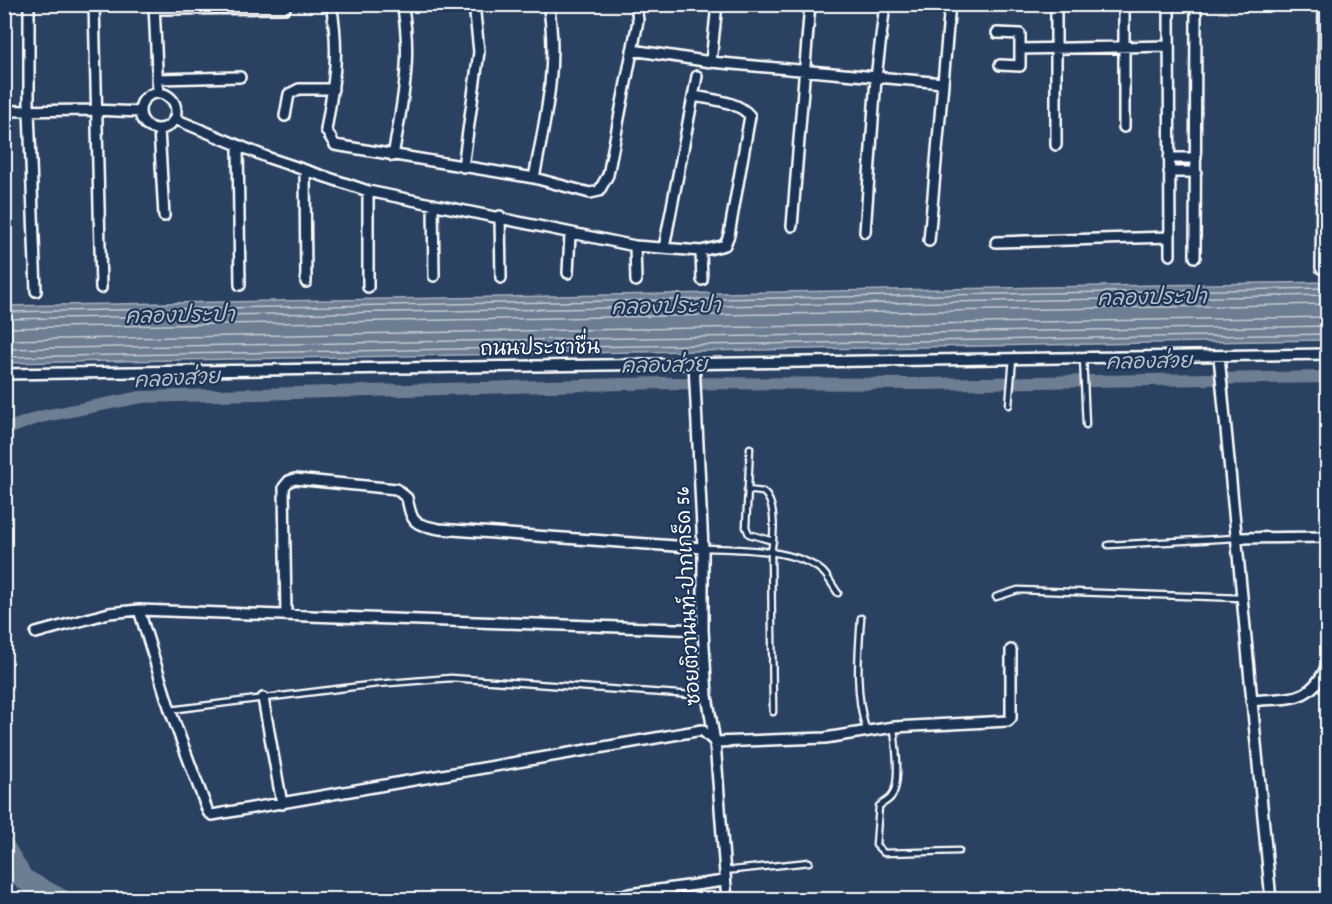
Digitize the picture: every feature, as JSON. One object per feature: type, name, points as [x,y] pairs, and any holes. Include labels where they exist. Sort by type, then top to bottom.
[{"type":"street","points":[[29,4],[29,111],[36,291]]},
{"type":"street","points":[[94,4],[100,288]]},
{"type":"street","points":[[331,4],[337,37],[333,89],[326,130],[329,140],[335,145],[534,178],[590,193],[599,191],[608,175],[638,21],[636,4]]},
{"type":"street","points":[[393,156],[406,78],[407,29],[402,4]]},
{"type":"street","points":[[463,166],[479,52],[474,4]]},
{"type":"street","points":[[534,178],[548,104],[551,52],[548,4]]},
{"type":"street","points":[[711,62],[717,4]]},
{"type":"street","points":[[792,226],[810,4]]},
{"type":"street","points":[[866,232],[876,78],[885,4]]},
{"type":"street","points":[[929,241],[950,4]]},
{"type":"street","points":[[1056,4],[1056,145]]},
{"type":"street","points":[[1124,4],[1124,127]]},
{"type":"street","points":[[1169,4],[1170,255]]},
{"type":"street","points":[[1195,257],[1196,4]]},
{"type":"street","points":[[1321,268],[1326,94],[1324,4]]},
{"type":"street","points":[[158,92],[155,7],[285,8]]},
{"type":"street","points":[[997,33],[1020,34],[1020,66],[1000,65]]},
{"type":"street","points":[[1020,49],[1169,46]]},
{"type":"street","points":[[632,50],[711,62],[943,83]]},
{"type":"street","points":[[664,248],[697,76]]},
{"type":"street","points":[[157,79],[240,77]]},
{"type":"street","points":[[285,116],[289,94],[294,90],[333,89]]},
{"type":"street","points":[[158,92],[170,96],[176,107],[175,119],[168,126],[159,129],[147,125],[140,112],[142,103],[148,95],[158,92]]},
{"type":"street","points":[[175,119],[238,147],[368,191],[500,216],[570,235],[635,246],[701,251],[725,245],[729,235],[750,116],[744,109],[730,103],[694,96]]},
{"type":"street","points":[[4,111],[140,112]]},
{"type":"street","points":[[159,129],[164,216]]},
{"type":"street","points":[[238,147],[240,285]]},
{"type":"street","points":[[1169,158],[1196,158]]},
{"type":"street","points":[[305,170],[306,282]]},
{"type":"street","points":[[1169,172],[1196,172]]},
{"type":"street","points":[[368,191],[368,287]]},
{"type":"street","points":[[434,204],[435,276]]},
{"type":"street","points":[[500,216],[501,278]]},
{"type":"street","points":[[568,273],[570,235]]},
{"type":"street","points":[[996,242],[1170,237]]},
{"type":"street","points":[[635,246],[636,281]]},
{"type":"street","points":[[701,251],[702,280]]},
{"type":"street","name":"ถนนประชาชื่น","points":[[4,374],[1328,354]]},
{"type":"street","points":[[1219,356],[1270,900]]},
{"type":"street","name":"ซอยติวานนท์-ปากเกร็ด 56","points":[[694,363],[704,548],[703,630],[707,696],[715,742],[727,900]]},
{"type":"street","points":[[286,615],[284,487],[289,481],[295,479],[396,489],[407,498],[411,518],[416,523],[439,529],[704,548]]},
{"type":"street","points":[[1236,538],[1328,537]]},
{"type":"street","points":[[139,610],[171,710],[208,812],[219,815],[702,730],[715,742],[825,738],[894,727],[998,722],[1011,718],[1011,650]]},
{"type":"street","points":[[36,633],[109,614],[139,610],[703,630]]},
{"type":"street","points":[[1251,701],[1296,696],[1312,690],[1319,683],[1328,663]]},
{"type":"street","points":[[263,698],[282,804]]},
{"type":"street","points":[[586,900],[724,876]]},
{"type":"lane","points":[[1083,357],[1086,425]]},
{"type":"lane","points":[[1009,405],[1013,358]]},
{"type":"lane","points":[[750,448],[747,490],[749,534],[773,541]]},
{"type":"lane","points":[[747,490],[763,492],[770,501],[773,541],[771,553],[773,712]]},
{"type":"lane","points":[[1108,545],[1236,538]]},
{"type":"lane","points":[[704,548],[742,549],[788,556],[822,571],[838,593]]},
{"type":"lane","points":[[996,597],[1017,590],[1241,598]]},
{"type":"lane","points":[[861,618],[856,679],[866,730]]},
{"type":"lane","points":[[171,710],[376,684],[475,678],[707,696]]},
{"type":"lane","points":[[894,727],[897,771],[895,789],[891,797],[879,806],[876,845],[884,853],[959,851]]},
{"type":"lane","points":[[724,876],[809,862]]},
{"type":"water","name":"คลองประปา","points":[[1327,282],[1327,340],[5,363],[5,306]]},
{"type":"waterway","name":"คลองส่วย","points":[[4,430],[40,417],[141,397],[663,383],[922,384],[1328,377]]},
{"type":"waterway","points":[[4,847],[23,879],[62,900]]}]
